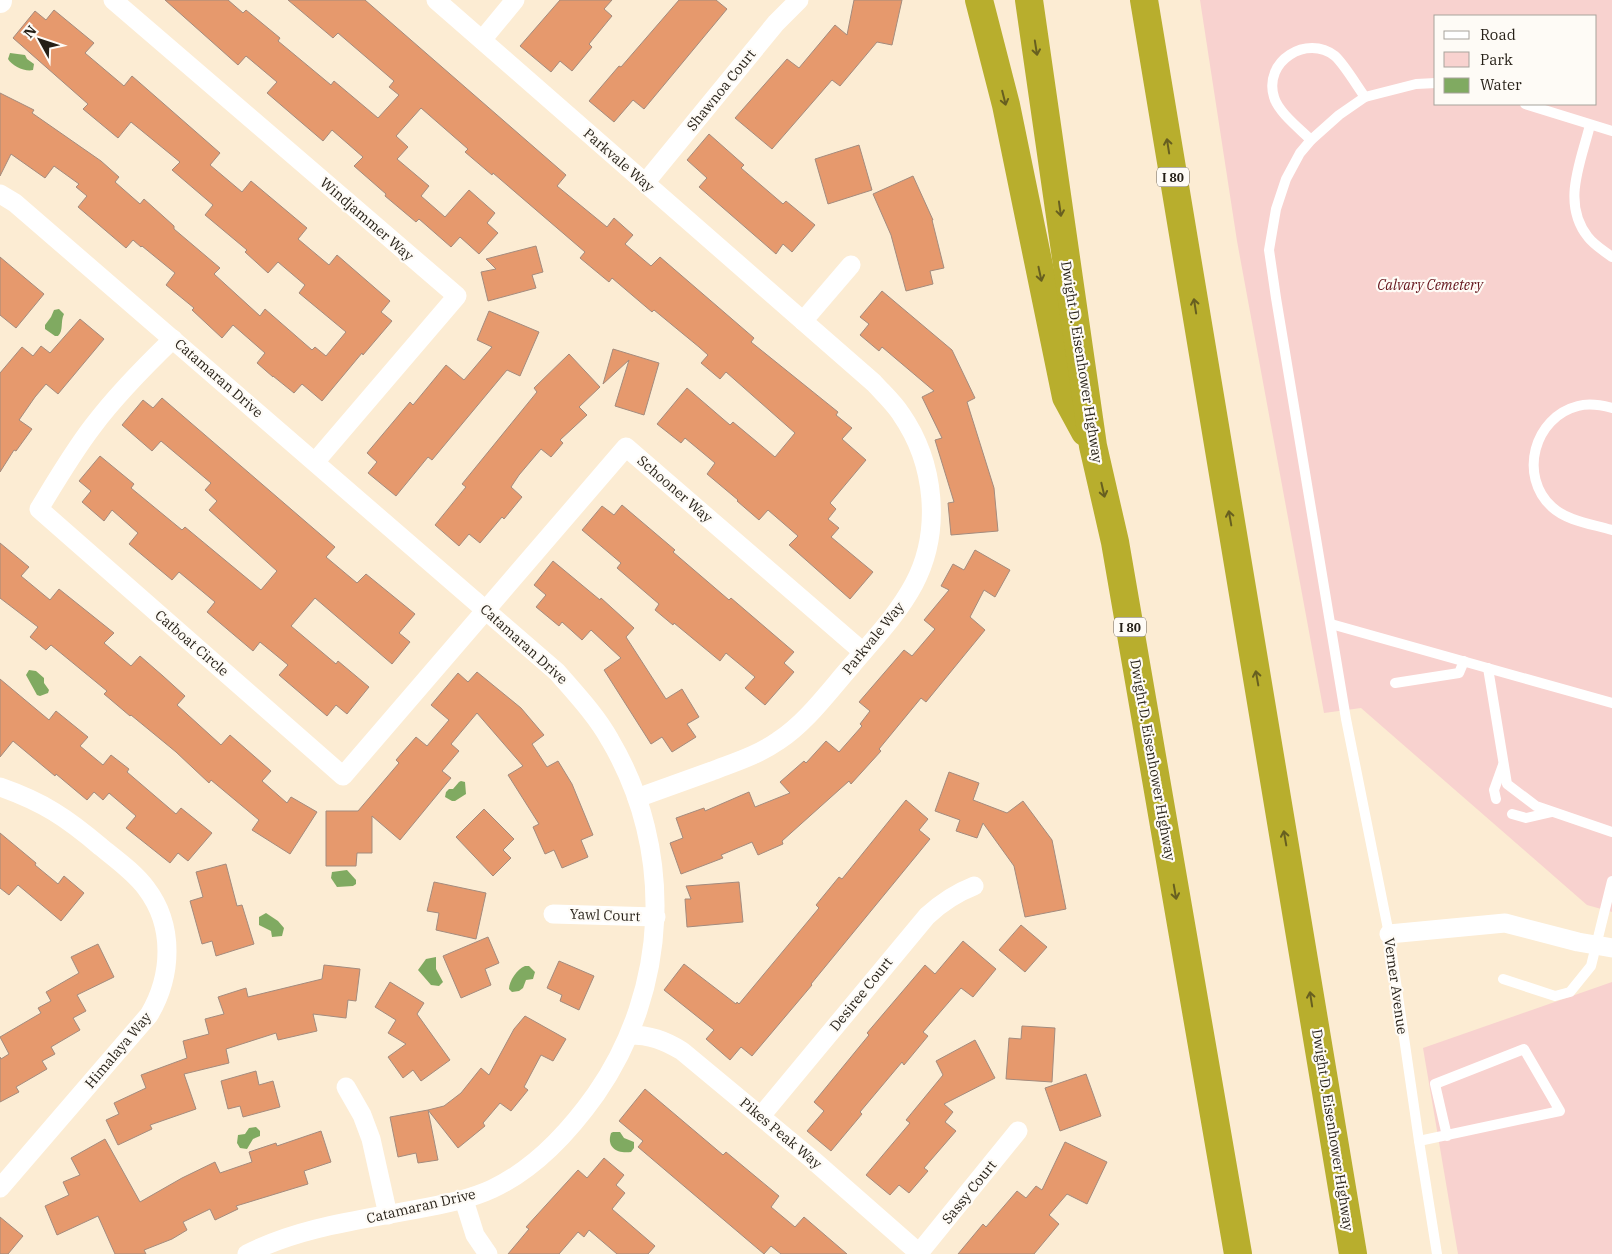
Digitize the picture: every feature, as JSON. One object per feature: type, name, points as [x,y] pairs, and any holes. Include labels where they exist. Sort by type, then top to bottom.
[{"type":"highway","points":[[979,0],[1006,105],[1066,397],[1093,446]]},
{"type":"highway","name":"Dwight D. Eisenhower Highway","points":[[1029,0],[1093,446],[1115,542],[1238,1254]]},
{"type":"highway","name":"Dwight D. Eisenhower Highway","points":[[1144,0],[1353,1254]]},
{"type":"street","name":"Windjammer Way","points":[[113,0],[456,296],[315,462]]},
{"type":"street","name":"Parkvale Way","points":[[436,0],[874,383],[894,404],[917,441],[929,483],[931,527],[920,570],[899,609],[810,713],[777,742],[751,757],[637,798]]},
{"type":"street","points":[[482,40],[515,0]]},
{"type":"street","name":"Shawnoa Court","points":[[645,183],[776,23],[799,0]]},
{"type":"street","name":"Catamaran Drive","points":[[0,194],[15,203],[174,339],[558,672],[591,711],[614,746],[626,769],[644,817],[651,850],[656,917],[650,969],[642,1002],[630,1035],[606,1079],[587,1107],[561,1137],[516,1176],[492,1189],[464,1200],[308,1231],[248,1254]]},
{"type":"street","points":[[803,321],[852,265]]},
{"type":"street","name":"Catboat Circle","points":[[174,339],[120,392],[93,426],[68,460],[39,509],[343,776],[486,610]]},
{"type":"street","name":"Schooner Way","points":[[486,610],[626,447],[863,652]]},
{"type":"street","name":"Himalaya Way","points":[[0,787],[28,797],[70,821],[134,875],[154,900],[164,924],[167,938],[167,964],[156,1003],[145,1020],[0,1188]]},
{"type":"street","name":"Desiree Court","points":[[761,1116],[927,916],[960,892],[974,886]]},
{"type":"street","name":"Yawl Court","points":[[554,914],[656,917]]},
{"type":"street","points":[[1389,934],[1505,923],[1604,947]]},
{"type":"street","name":"Pikes Peak Way","points":[[630,1035],[658,1038],[682,1051],[813,1160],[919,1254]]},
{"type":"street","points":[[346,1087],[362,1115],[370,1139],[388,1215]]},
{"type":"street","name":"Sassy Court","points":[[919,1254],[1018,1132]]},
{"type":"street","points":[[464,1200],[470,1221],[488,1254]]},
{"type":"lane","points":[[1365,97],[1336,57],[1326,51],[1314,48],[1301,49],[1290,54],[1281,62],[1275,72],[1272,84],[1274,97],[1279,108],[1312,140],[1339,115],[1365,97],[1416,84],[1434,83]]},
{"type":"lane","points":[[1528,105],[1612,131]]},
{"type":"lane","points":[[1590,125],[1576,179],[1573,200],[1577,221],[1589,239],[1612,256]]},
{"type":"lane","name":"Verner Avenue","points":[[1312,140],[1300,153],[1286,179],[1276,209],[1269,250],[1346,719],[1389,934],[1437,1254]]},
{"type":"lane","points":[[1612,408],[1587,405],[1577,406],[1562,412],[1550,422],[1541,434],[1534,449],[1533,465],[1540,492],[1552,507],[1568,517],[1612,530]]},
{"type":"lane","points":[[1331,624],[1612,703]]},
{"type":"lane","points":[[1395,683],[1459,673],[1464,661]]},
{"type":"lane","points":[[1488,668],[1507,784],[1536,806],[1612,832]]},
{"type":"lane","points":[[1496,799],[1494,790],[1504,764]]},
{"type":"lane","points":[[1512,814],[1526,818],[1552,812]]},
{"type":"lane","points":[[1503,979],[1555,996],[1570,992],[1604,947],[1612,881]]},
{"type":"lane","points":[[1419,1141],[1447,1136],[1560,1111],[1524,1050],[1435,1084],[1447,1136]]},
{"type":"green space","name":"Calvary Cemetery","points":[[1200,0],[1612,0],[1612,912],[1587,905],[1361,708],[1324,713],[1237,241]]},
{"type":"green space","points":[[1612,982],[1612,1254],[1458,1254],[1423,1048]]},
{"type":"water","points":[[10,53],[25,55],[34,64],[33,70],[23,69],[12,64],[8,59]]},
{"type":"water","points":[[59,309],[64,314],[61,331],[58,336],[55,336],[45,329],[45,325],[54,310]]},
{"type":"water","points":[[29,670],[36,671],[44,678],[44,683],[49,690],[48,693],[40,696],[37,695],[26,675]]},
{"type":"water","points":[[461,781],[465,782],[466,794],[455,801],[445,797],[449,789],[453,789]]},
{"type":"water","points":[[347,870],[356,880],[356,884],[353,886],[337,887],[331,878],[332,872]]},
{"type":"water","points":[[266,913],[278,921],[284,928],[282,936],[272,937],[271,931],[259,925],[259,917]]},
{"type":"water","points":[[436,957],[436,969],[443,982],[439,986],[431,985],[418,970],[426,959]]},
{"type":"water","points":[[525,966],[529,966],[535,972],[533,979],[526,980],[523,988],[519,991],[512,992],[509,986],[512,979],[516,972]]},
{"type":"water","points":[[256,1127],[260,1131],[260,1136],[253,1139],[247,1149],[240,1148],[237,1143],[238,1135],[245,1134],[249,1128]]},
{"type":"water","points":[[620,1132],[624,1138],[634,1142],[634,1148],[631,1152],[622,1152],[614,1149],[610,1143],[611,1133]]},
{"type":"building","points":[[165,0],[228,0],[243,13],[246,10],[280,38],[278,41],[331,85],[334,81],[378,118],[399,95],[389,87],[394,81],[338,33],[333,38],[288,0],[365,0],[566,175],[557,186],[607,227],[614,218],[633,235],[625,244],[651,266],[660,257],[754,338],[751,342],[838,412],[836,415],[852,428],[842,439],[866,460],[830,503],[836,509],[828,519],[839,528],[831,537],[873,572],[850,599],[789,545],[798,536],[768,510],[759,520],[707,474],[715,463],[685,438],[681,443],[657,424],[687,388],[730,425],[733,422],[775,457],[795,433],[726,372],[720,379],[701,363],[708,355],[654,310],[652,312],[612,278],[609,282],[580,258],[585,252],[493,173],[492,175],[465,152],[468,149],[421,108],[396,136],[408,147],[397,159],[429,186],[421,196],[445,217],[469,190],[495,213],[487,223],[498,233],[479,254],[460,237],[451,247],[419,219],[416,222],[354,166],[363,157],[332,130],[323,141],[267,93],[277,82],[246,56],[238,65]]},
{"type":"building","points":[[560,0],[612,0],[604,9],[612,16],[589,44],[592,47],[572,71],[560,61],[551,72],[520,46]]},
{"type":"building","points":[[679,0],[716,0],[727,9],[644,109],[633,100],[614,122],[589,101]]},
{"type":"building","points":[[854,0],[902,0],[892,45],[877,42],[840,86],[832,80],[772,149],[735,118],[787,59],[799,68],[835,25],[847,35]]},
{"type":"building","points":[[54,10],[94,43],[85,53],[124,86],[132,76],[220,153],[210,165],[242,192],[251,181],[307,228],[298,239],[329,265],[337,255],[390,301],[381,312],[392,321],[363,355],[362,353],[322,401],[302,384],[294,393],[273,377],[257,363],[265,353],[233,325],[222,338],[192,310],[194,308],[166,285],[175,273],[133,240],[126,248],[78,207],[87,196],[76,187],[79,184],[54,166],[45,178],[11,154],[0,176],[0,93],[34,110],[32,113],[101,161],[119,177],[115,182],[140,204],[144,199],[174,226],[174,229],[220,268],[214,274],[260,316],[265,309],[312,350],[315,347],[326,356],[346,332],[299,293],[305,285],[278,262],[268,273],[245,252],[247,250],[205,215],[213,205],[172,170],[180,162],[131,122],[118,138],[83,109],[88,104],[13,38],[35,11],[46,20]]},
{"type":"building","points":[[709,134],[744,165],[741,168],[783,204],[786,201],[815,225],[792,252],[783,244],[776,254],[699,187],[707,178],[687,160]]},
{"type":"building","points":[[859,145],[872,190],[828,204],[815,159]]},
{"type":"building","points":[[913,176],[933,220],[944,268],[930,271],[933,284],[906,291],[891,235],[873,194]]},
{"type":"building","points":[[536,246],[543,272],[532,275],[536,288],[488,301],[481,272],[496,269],[486,259]]},
{"type":"building","points":[[0,257],[44,294],[16,328],[0,315]]},
{"type":"building","points":[[882,291],[952,350],[975,398],[967,402],[994,488],[998,531],[951,535],[948,503],[954,502],[935,440],[942,438],[922,397],[934,391],[882,347],[879,351],[860,335],[869,324],[860,317]]},
{"type":"building","points":[[489,311],[539,332],[520,376],[507,370],[432,460],[428,457],[396,496],[368,473],[377,462],[367,453],[410,402],[413,405],[446,365],[464,380],[492,347],[477,340]]},
{"type":"building","points":[[80,319],[104,339],[58,394],[46,384],[35,397],[19,420],[32,429],[16,451],[14,450],[0,472],[0,373],[22,347],[33,356],[41,346],[50,353]]},
{"type":"building","points":[[613,349],[659,363],[644,415],[615,406],[629,360],[603,384]]},
{"type":"building","points":[[569,354],[600,387],[579,407],[587,415],[560,440],[563,443],[551,457],[541,449],[519,475],[511,487],[522,497],[504,519],[502,517],[480,543],[469,534],[459,546],[435,525],[466,487],[462,484],[537,392],[534,388]]},
{"type":"building","points":[[162,398],[335,547],[326,557],[357,583],[366,574],[415,614],[399,633],[410,642],[392,664],[315,598],[291,626],[336,664],[338,661],[369,687],[347,714],[336,705],[327,716],[279,675],[288,665],[260,642],[253,651],[207,612],[215,602],[179,572],[172,580],[129,544],[138,533],[112,510],[104,521],[82,502],[91,491],[79,481],[100,456],[134,484],[131,488],[182,530],[185,527],[261,590],[277,571],[209,510],[217,501],[205,490],[211,483],[161,441],[152,451],[122,425],[143,400],[153,408]]},
{"type":"building","points":[[622,505],[675,550],[673,552],[729,600],[731,598],[794,652],[784,663],[794,672],[765,705],[745,688],[755,677],[726,653],[720,661],[674,623],[673,625],[655,610],[659,604],[617,568],[621,563],[582,530],[602,506],[614,515]]},
{"type":"building","points":[[0,543],[29,567],[21,576],[50,600],[59,589],[114,633],[104,643],[131,666],[140,656],[185,696],[177,705],[221,745],[230,735],[271,771],[262,781],[287,803],[291,797],[317,812],[290,854],[252,830],[259,820],[211,780],[209,783],[176,752],[104,694],[107,691],[51,645],[46,650],[30,637],[38,627],[0,598]]},
{"type":"building","points":[[975,550],[1010,570],[995,597],[984,590],[970,617],[985,630],[926,702],[921,698],[879,749],[881,751],[851,784],[849,781],[782,841],[783,844],[758,855],[752,842],[721,855],[723,858],[681,874],[670,843],[683,838],[676,818],[704,808],[705,811],[749,792],[755,807],[790,793],[780,782],[804,761],[806,763],[826,741],[839,752],[862,726],[860,724],[870,711],[859,702],[904,650],[912,656],[935,629],[924,620],[949,590],[941,586],[953,564],[964,570]]},
{"type":"building","points":[[553,561],[600,600],[601,598],[634,628],[626,637],[666,699],[682,689],[699,717],[687,724],[696,737],[672,752],[662,737],[651,744],[604,670],[621,658],[591,630],[582,640],[562,622],[559,626],[536,607],[546,595],[534,585]]},
{"type":"building","points":[[477,672],[521,708],[544,735],[532,744],[547,767],[558,761],[572,784],[593,835],[581,840],[588,857],[562,868],[554,850],[545,854],[533,827],[539,824],[508,775],[523,766],[477,713],[451,744],[459,751],[442,771],[451,778],[400,840],[372,816],[372,853],[357,853],[356,866],[326,866],[326,811],[358,811],[399,763],[396,760],[416,737],[427,746],[449,720],[431,705],[458,673],[468,682]]},
{"type":"building","points":[[0,679],[49,720],[56,711],[88,737],[80,746],[103,765],[111,755],[129,769],[127,772],[176,814],[181,808],[212,833],[188,861],[178,853],[170,863],[126,828],[136,816],[109,793],[103,800],[94,792],[87,800],[13,741],[0,757]]},
{"type":"building","points":[[949,772],[979,783],[973,800],[1007,813],[1023,801],[1052,840],[1066,909],[1025,917],[1014,866],[983,823],[977,838],[956,831],[960,820],[935,811]]},
{"type":"building","points":[[906,800],[928,819],[919,830],[930,839],[752,1056],[741,1047],[730,1060],[706,1039],[714,1030],[664,990],[684,964],[736,1004],[737,1002],[739,1004],[819,908],[816,905],[839,877],[842,879]]},
{"type":"building","points":[[484,809],[514,839],[503,850],[511,858],[493,876],[456,837]]},
{"type":"building","points":[[0,833],[58,884],[64,876],[84,893],[61,921],[18,885],[9,895],[0,888]]},
{"type":"building","points":[[226,864],[237,906],[242,905],[254,944],[216,956],[212,941],[202,944],[190,901],[203,897],[196,872]]},
{"type":"building","points":[[434,882],[486,893],[476,939],[436,930],[439,913],[427,911]]},
{"type":"building","points":[[739,882],[743,922],[687,927],[685,899],[691,899],[686,886]]},
{"type":"building","points":[[1021,925],[1047,947],[1025,972],[999,950]]},
{"type":"building","points":[[488,937],[499,963],[485,969],[491,985],[461,998],[443,956]]},
{"type":"building","points":[[963,941],[996,969],[973,997],[961,988],[923,1032],[928,1036],[904,1065],[902,1062],[860,1112],[862,1114],[831,1151],[807,1131],[824,1111],[814,1102],[869,1035],[867,1033],[925,965],[935,974]]},
{"type":"building","points":[[98,944],[114,977],[77,995],[86,1011],[73,1018],[80,1030],[51,1047],[55,1054],[42,1061],[47,1069],[16,1087],[19,1092],[0,1102],[0,1057],[1,1059],[9,1054],[0,1037],[41,1013],[38,1008],[51,1001],[46,992],[79,973],[71,957]]},
{"type":"building","points":[[559,961],[594,976],[579,1010],[560,1001],[562,995],[547,988]]},
{"type":"building","points":[[324,965],[360,969],[356,1001],[348,1000],[346,1018],[313,1014],[317,1031],[278,1040],[276,1033],[226,1049],[229,1063],[184,1074],[196,1109],[150,1125],[152,1129],[118,1145],[106,1120],[119,1114],[114,1103],[146,1088],[141,1075],[187,1058],[183,1041],[209,1034],[205,1019],[224,1014],[218,997],[246,988],[248,997],[322,979]]},
{"type":"building","points":[[390,982],[424,1003],[417,1014],[450,1060],[421,1081],[413,1070],[403,1078],[388,1057],[406,1044],[388,1033],[396,1020],[375,1007]]},
{"type":"building","points":[[525,1016],[566,1039],[553,1061],[541,1055],[524,1087],[528,1090],[511,1111],[500,1103],[483,1123],[485,1126],[458,1148],[428,1110],[444,1106],[461,1093],[481,1068],[489,1075],[514,1029]]},
{"type":"building","points":[[1022,1026],[1055,1028],[1052,1082],[1006,1079],[1009,1038],[1021,1039]]},
{"type":"building","points":[[975,1040],[995,1078],[944,1104],[953,1112],[945,1122],[956,1131],[924,1168],[928,1171],[909,1193],[899,1185],[890,1195],[866,1175],[910,1123],[906,1120],[943,1075],[936,1061]]},
{"type":"building","points":[[256,1071],[259,1085],[273,1081],[280,1107],[243,1117],[240,1106],[228,1109],[221,1081]]},
{"type":"building","points":[[1086,1074],[1101,1116],[1060,1131],[1045,1088]]},
{"type":"building","points":[[645,1089],[723,1155],[726,1152],[779,1196],[771,1207],[795,1227],[804,1217],[847,1254],[781,1254],[771,1246],[764,1254],[638,1147],[643,1141],[619,1121]]},
{"type":"building","points":[[428,1110],[438,1160],[418,1163],[416,1153],[398,1157],[390,1117]]},
{"type":"building","points":[[321,1131],[331,1162],[304,1171],[308,1184],[236,1206],[238,1209],[215,1220],[210,1209],[183,1222],[187,1230],[172,1239],[144,1250],[146,1254],[115,1254],[98,1216],[57,1235],[45,1206],[69,1195],[63,1182],[80,1175],[71,1158],[105,1139],[140,1202],[215,1162],[220,1173],[252,1162],[249,1152],[276,1143],[277,1146]]},
{"type":"building","points":[[1065,1142],[1107,1162],[1087,1204],[1067,1194],[1049,1215],[1059,1224],[1034,1254],[958,1254],[983,1224],[986,1227],[1017,1191],[1026,1198],[1036,1186],[1042,1190]]},
{"type":"building","points":[[604,1158],[624,1175],[616,1185],[625,1193],[612,1209],[655,1246],[648,1254],[617,1254],[589,1230],[584,1237],[578,1232],[559,1254],[508,1254],[529,1229],[526,1227],[578,1170],[587,1178]]},
{"type":"building","points":[[0,1217],[23,1236],[8,1254],[0,1254]]}]
